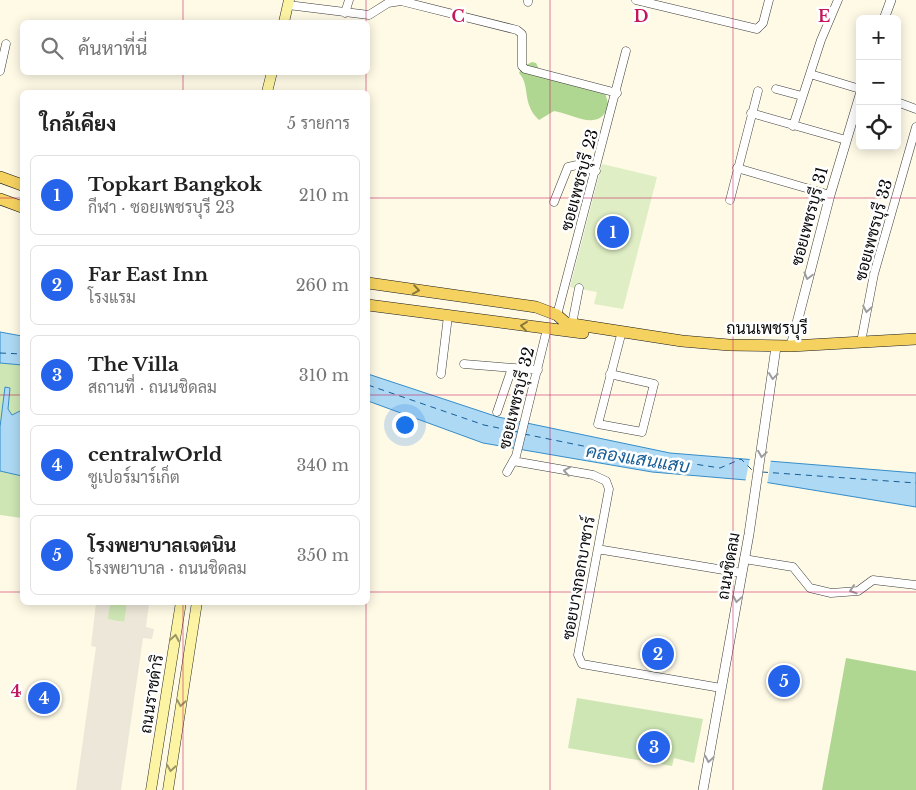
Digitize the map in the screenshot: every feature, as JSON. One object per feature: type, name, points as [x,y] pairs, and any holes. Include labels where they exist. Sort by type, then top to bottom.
[{"type":"main road","points":[[284,20],[288,3]]},
{"type":"main road","points":[[268,90],[271,75]]},
{"type":"main road","points":[[0,178],[20,184]]},
{"type":"main road","points":[[0,198],[20,206]]},
{"type":"main road","name":"ถนนเพชรบุรี","points":[[370,283],[521,305],[547,310],[557,315],[566,323],[711,344],[791,346],[916,339]]},
{"type":"main road","name":"ถนนเพชรบุรี","points":[[370,305],[547,329],[608,335],[620,331]]},
{"type":"main road","name":"ถนนราชดำริ","points":[[151,790],[181,605]]},
{"type":"main road","name":"ถนนราชดำริ","points":[[168,790],[197,605]]},
{"type":"main road","points":[[161,728],[177,731]]},
{"type":"main road","points":[[159,742],[174,746]]},
{"type":"street","points":[[345,13],[349,0]]},
{"type":"street","points":[[636,0],[757,29],[763,23],[769,0]]},
{"type":"street","points":[[793,126],[802,96],[838,0]]},
{"type":"street","points":[[885,15],[891,0]]},
{"type":"street","points":[[288,3],[345,13],[373,14],[388,3],[400,1],[517,30],[522,34],[522,66],[525,69],[617,93]]},
{"type":"street","points":[[0,71],[6,44]]},
{"type":"street","name":"ซอยเพชรบุรี 23","points":[[557,315],[617,93],[626,51]]},
{"type":"street","points":[[810,74],[856,88]]},
{"type":"street","points":[[776,89],[802,96]]},
{"type":"street","points":[[730,200],[758,91]]},
{"type":"street","points":[[901,103],[916,109]]},
{"type":"street","name":"ซอยเพชรบุรี 31","points":[[791,346],[830,195],[857,105]]},
{"type":"street","points":[[751,113],[846,140]]},
{"type":"street","name":"ซอยเพชรบุรี 33","points":[[861,342],[874,274],[916,126]]},
{"type":"street","points":[[554,202],[568,167],[577,165],[596,171]]},
{"type":"street","points":[[737,168],[830,195]]},
{"type":"street","points":[[572,324],[579,288]]},
{"type":"street","points":[[441,374],[448,316]]},
{"type":"street","name":"ซอยเพชรบุรี 32","points":[[507,472],[515,458],[547,329]]},
{"type":"street","points":[[610,374],[654,384],[642,432],[598,424],[620,331]]},
{"type":"street","name":"ถนนชิดลม","points":[[703,790],[749,534],[776,346]]},
{"type":"street","points":[[464,364],[538,370]]},
{"type":"street","points":[[497,412],[512,368]]},
{"type":"street","name":"ซอยบางกอกบาซาร์","points":[[515,458],[593,475],[606,481],[609,489],[578,655],[585,666],[721,688]]},
{"type":"street","points":[[603,550],[742,573]]},
{"type":"street","points":[[744,559],[794,567],[810,588],[831,593],[858,591],[873,580],[916,585]]},
{"type":"green space","points":[[532,62],[536,63],[539,69],[605,93],[609,106],[604,114],[599,119],[585,120],[554,111],[539,120],[533,114],[530,107],[525,83],[519,73],[522,67]]},
{"type":"green space","points":[[602,164],[657,177],[623,309],[594,304],[597,292],[570,287]]},
{"type":"green space","points":[[0,363],[20,365],[20,518],[0,515]]},
{"type":"green space","points":[[110,605],[127,605],[125,622],[107,620]]},
{"type":"green space","points":[[846,658],[916,671],[916,790],[822,790]]},
{"type":"green space","points":[[577,698],[703,719],[694,763],[674,758],[672,766],[568,748]]},
{"type":"shaded area","points":[[96,605],[110,605],[108,619],[124,622],[127,605],[149,605],[146,627],[154,629],[152,639],[143,638],[121,790],[76,790],[96,647],[91,646]]},
{"type":"water","points":[[0,332],[20,336],[20,365],[0,363]]},
{"type":"water","name":"คลองแสนแสบ","points":[[370,375],[498,417],[670,453],[916,473],[916,507],[758,481],[652,472],[483,443],[370,402]]},
{"type":"water","points":[[5,387],[10,388],[8,409],[12,415],[20,411],[20,476],[0,471],[0,427]]},
{"type":"pier","points":[[750,458],[771,459],[767,485],[745,483]]},
{"type":"ferry route","points":[[0,353],[20,354]]},
{"type":"ferry route","points":[[370,386],[484,425],[518,432]]},
{"type":"ferry route","points":[[524,434],[598,449],[720,468],[741,459],[753,471]]},
{"type":"ferry route","points":[[762,472],[916,483]]},
{"type":"place","name":"Topkart Bangkok","points":[[613,232]]},
{"type":"place","name":"Far East Inn","points":[[658,654]]},
{"type":"place","name":"โรงพยาบาลเจตนิน","points":[[784,681]]},
{"type":"place","name":"centralwOrld","points":[[44,698]]},
{"type":"place","name":"The Villa","points":[[654,747]]}]
